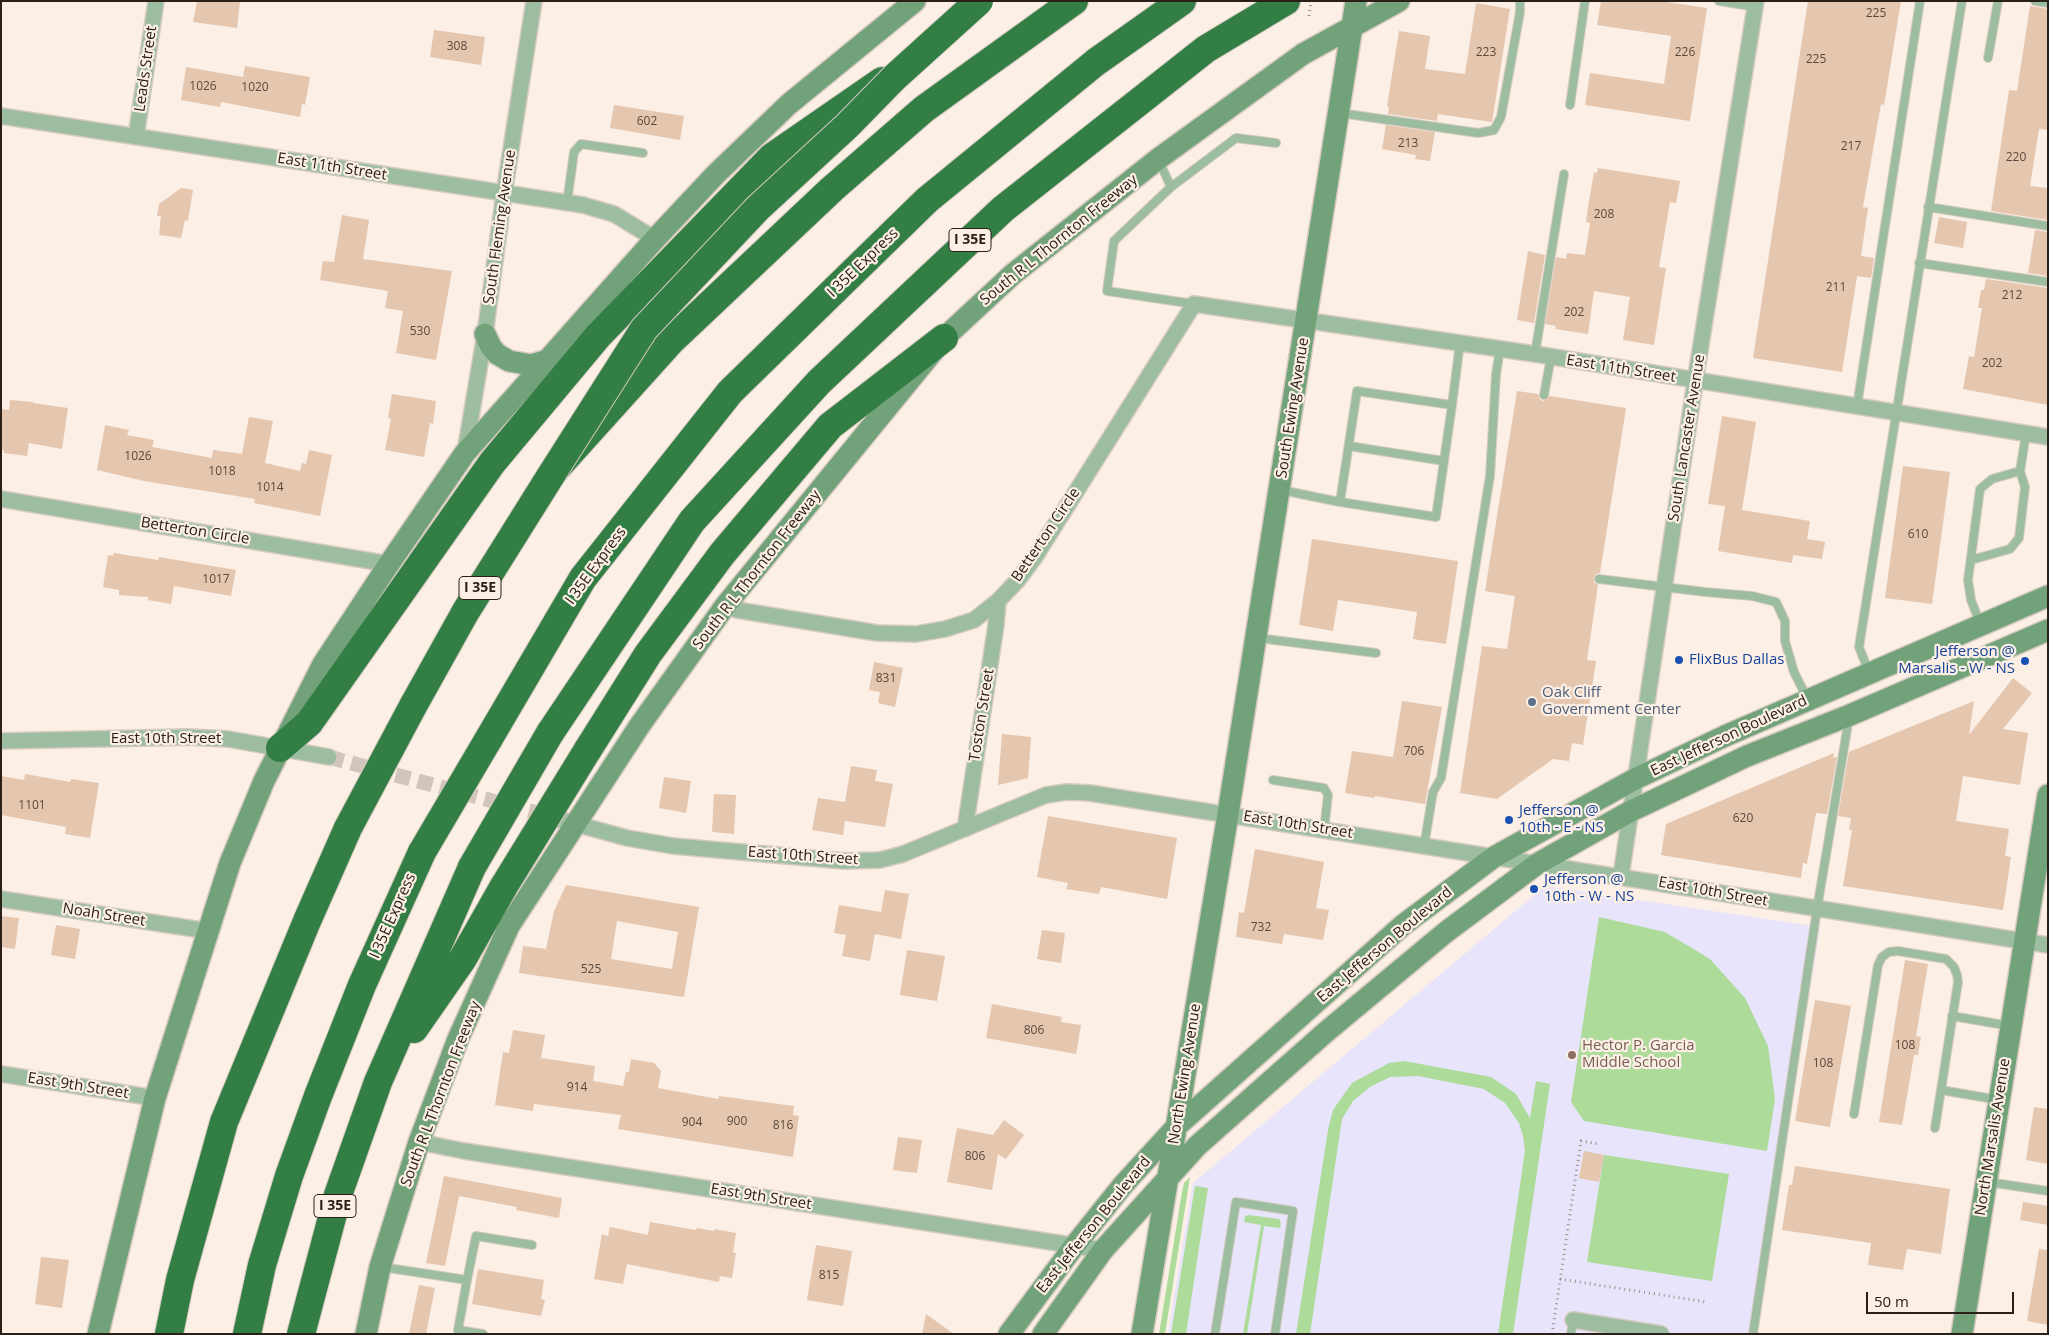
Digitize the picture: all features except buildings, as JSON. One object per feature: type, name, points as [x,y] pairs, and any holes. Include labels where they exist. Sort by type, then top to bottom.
[{"type":"highway","points":[[553,472],[644,329],[758,208],[847,126],[895,77],[979,1]]},
{"type":"highway","points":[[280,748],[309,723],[492,463],[605,329],[772,157],[996,1]]},
{"type":"highway","name":"I 35E","points":[[169,1334],[180,1280],[224,1122],[307,921],[348,828],[466,611],[553,472],[672,340],[832,189],[924,109],[1074,1]]},
{"type":"highway","name":"I 35E Express","points":[[247,1334],[262,1265],[289,1176],[362,985],[422,852],[584,578],[730,392],[927,200],[1096,62],[1182,1]]},
{"type":"highway","name":"I 35E","points":[[301,1334],[338,1194],[378,1082],[472,867],[550,733],[692,521],[818,382],[1003,209],[1206,49],[1286,1]]},
{"type":"highway","points":[[378,1082],[462,960],[504,886],[586,751],[648,654],[722,554],[830,426],[944,338]]},
{"type":"highway","points":[[150,1334],[164,1262],[224,1122]]},
{"type":"main road","points":[[98,1334],[155,1098],[230,863],[249,813],[323,664],[465,453],[655,239],[716,174],[789,104],[915,1]]},
{"type":"main road","name":"South Ewing Avenue","points":[[1228,814],[1356,1]]},
{"type":"main road","name":"South R L Thornton Freeway","points":[[366,1334],[380,1266],[420,1142],[458,1039],[509,926],[567,821],[640,725],[725,606],[944,338],[1012,274],[1158,159],[1303,54],[1399,1]]},
{"type":"main road","points":[[485,334],[491,347],[497,354],[509,361],[531,365],[548,360]]},
{"type":"main road","name":"East Jefferson Boulevard","points":[[1009,1334],[1075,1245],[1123,1186],[1177,1126],[1403,925],[1494,857],[1636,779],[1725,736],[2048,596]]},
{"type":"main road","name":"East Jefferson Boulevard","points":[[1043,1334],[1103,1250],[1197,1146],[1327,1031],[1446,932],[1537,864],[1631,811],[1747,756],[1850,715],[2048,630]]},
{"type":"main road","name":"North Marsalis Avenue","points":[[1962,1334],[2048,795]]},
{"type":"main road","name":"North Ewing Avenue","points":[[1142,1334],[1228,814]]},
{"type":"main road","points":[[1306,1010],[1327,1031]]},
{"type":"street","name":"Leads Street","points":[[136,137],[156,1]]},
{"type":"street","name":"South Fleming Avenue","points":[[465,453],[485,334],[504,194],[534,1]]},
{"type":"street","name":"South Lancaster Avenue","points":[[1621,876],[1695,382],[1756,4]]},
{"type":"street","name":"East 11th Street","points":[[1,116],[583,205],[614,214],[655,239]]},
{"type":"street","name":"East 11th Street","points":[[1194,304],[1535,354],[1695,382],[2048,437]]},
{"type":"street","name":"Betterton Circle","points":[[725,606],[737,610],[877,633],[916,634],[945,629],[974,620],[998,601],[1018,580],[1035,557],[1194,304]]},
{"type":"street","name":"Betterton Circle","points":[[1,499],[389,564]]},
{"type":"street","name":"Toston Street","points":[[965,829],[998,601]]},
{"type":"street","name":"East 10th Street","points":[[1,741],[188,737],[228,739],[329,757]]},
{"type":"street","name":"East 10th Street","points":[[567,821],[627,838],[673,846],[844,861],[880,860],[903,854],[1046,795],[1067,792],[1090,793],[2048,945]]},
{"type":"street","name":"Noah Street","points":[[1,899],[208,930]]},
{"type":"street","name":"East 9th Street","points":[[1,1074],[155,1098]]},
{"type":"street","name":"East 9th Street","points":[[420,1142],[483,1154],[1103,1250]]},
{"type":"street","points":[[1572,1327],[1661,1334]]},
{"type":"lane","points":[[1338,113],[1478,133],[1494,130],[1501,117],[1520,12],[1520,1]]},
{"type":"lane","points":[[1570,104],[1585,1]]},
{"type":"lane","points":[[1719,1],[1756,4]]},
{"type":"lane","points":[[1857,406],[1920,1]]},
{"type":"lane","points":[[1870,673],[1859,648],[1962,1]]},
{"type":"lane","points":[[1988,58],[1998,1]]},
{"type":"lane","points":[[2035,1],[2048,3]]},
{"type":"lane","points":[[1194,304],[1106,291],[1114,241],[1171,187],[1236,138],[1276,143]]},
{"type":"lane","points":[[567,203],[574,152],[581,144],[643,153]]},
{"type":"lane","points":[[1158,159],[1171,187]]},
{"type":"lane","points":[[1535,354],[1564,174]]},
{"type":"lane","points":[[1928,207],[2048,226]]},
{"type":"lane","points":[[1920,262],[2048,282]]},
{"type":"lane","points":[[1280,490],[1340,502],[1436,517],[1460,343]]},
{"type":"lane","points":[[1424,846],[1433,792],[1441,778],[1490,476],[1496,374],[1500,349]]},
{"type":"lane","points":[[1544,395],[1551,357]]},
{"type":"lane","points":[[1340,502],[1357,391],[1452,405]]},
{"type":"lane","points":[[1971,560],[2010,548],[2019,538],[2025,487],[2020,471],[2026,434]]},
{"type":"lane","points":[[1349,446],[1444,462]]},
{"type":"lane","points":[[1981,625],[1971,600],[1968,580],[1980,489],[1992,479],[2020,471]]},
{"type":"lane","points":[[1599,579],[1752,596],[1776,602],[1786,621],[1785,641],[1794,672],[1808,700]]},
{"type":"lane","points":[[1256,637],[1376,653]]},
{"type":"lane","points":[[1753,1334],[1817,909],[1850,715]]},
{"type":"lane","points":[[1273,780],[1324,788],[1328,795],[1324,830]]},
{"type":"lane","points":[[1854,1114],[1878,965],[1882,957],[1889,952],[1898,951],[1946,959],[1954,966],[1957,975],[1935,1128]]},
{"type":"lane","points":[[1952,1016],[2010,1026]]},
{"type":"lane","points":[[1941,1090],[1999,1100]]},
{"type":"lane","points":[[1986,1182],[2048,1191]]},
{"type":"lane","points":[[1215,1334],[1236,1202],[1293,1211],[1275,1334]]},
{"type":"lane","points":[[483,1334],[458,1330],[476,1236],[532,1245]]},
{"type":"lane","points":[[380,1266],[467,1280]]},
{"type":"path","points":[[1309,16],[1311,1]]},
{"type":"path","points":[[1552,1334],[1581,1141],[1600,1144]]},
{"type":"path","points":[[1560,1279],[1706,1302]]},
{"type":"shaded area","name":"Hector P. Garcia Middle School","points":[[1545,886],[1820,927],[1756,1334],[1168,1334],[1193,1183]]},
{"type":"green space","points":[[1599,917],[1665,932],[1710,959],[1745,998],[1768,1046],[1775,1099],[1767,1151],[1584,1121],[1571,1102]]},
{"type":"green space","points":[[1404,1061],[1491,1077],[1516,1094],[1530,1118],[1536,1081],[1550,1084],[1513,1334],[1498,1334],[1525,1151],[1519,1123],[1505,1103],[1484,1089],[1418,1076],[1390,1077],[1370,1087],[1353,1101],[1342,1119],[1310,1334],[1296,1334],[1328,1130],[1333,1110],[1352,1083],[1389,1063]]},
{"type":"green space","points":[[1604,1155],[1729,1174],[1712,1281],[1587,1262]]},
{"type":"green space","points":[[1190,1177],[1165,1334],[1159,1334],[1182,1192],[1184,1183]]},
{"type":"green space","points":[[1195,1186],[1208,1188],[1186,1334],[1171,1334]]},
{"type":"green space","points":[[1245,1216],[1279,1219],[1281,1223],[1280,1228],[1264,1226],[1247,1334],[1243,1334],[1261,1225],[1244,1222]]},
{"type":"tunnel","points":[[329,757],[552,817]]},
{"type":"place","name":"FlixBus Dallas","points":[[1679,660]]},
{"type":"place","name":"Jefferson @ Marsalis - W - NS","points":[[2025,661]]},
{"type":"place","name":"Oak Cliff Government Center","points":[[1532,702]]},
{"type":"place","name":"Jefferson @ 10th - E - NS","points":[[1509,820]]},
{"type":"place","name":"Jefferson @ 10th - W - NS","points":[[1534,889]]},
{"type":"place","name":"Hector P. Garcia Middle School","points":[[1572,1055]]}]
